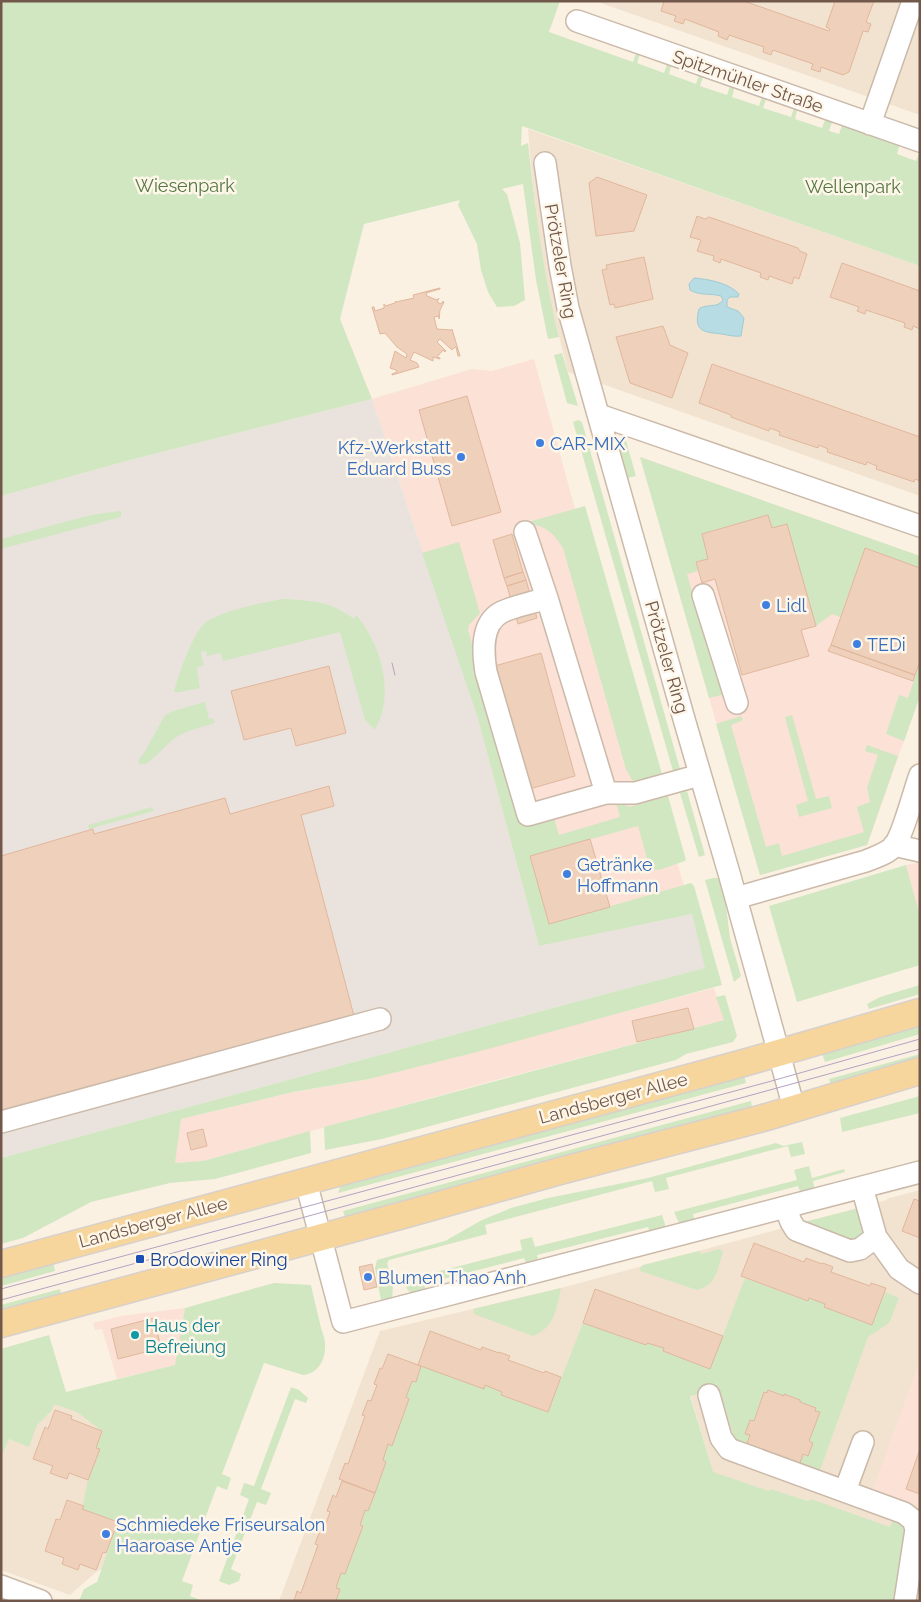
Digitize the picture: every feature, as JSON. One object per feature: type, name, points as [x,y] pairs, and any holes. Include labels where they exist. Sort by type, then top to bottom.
[{"type":"main road","name":"Landsberger Allee","points":[[1,1264],[778,1053],[920,1012]]},
{"type":"main road","points":[[1,1324],[321,1238],[560,1171],[763,1118],[920,1071]]},
{"type":"street","points":[[870,124],[912,1]]},
{"type":"street","name":"Spitzmühler Straße","points":[[577,21],[920,141]]},
{"type":"street","name":"Prötzeler Ring","points":[[545,163],[568,308],[794,1108]]},
{"type":"street","points":[[599,415],[920,526]]},
{"type":"street","points":[[525,532],[606,793]]},
{"type":"street","points":[[703,595],[737,703]]},
{"type":"street","points":[[547,598],[501,612],[490,623],[483,652],[486,672],[528,815],[606,793],[635,794],[700,774]]},
{"type":"street","points":[[736,898],[866,862],[885,853],[894,845],[900,832],[920,775]]},
{"type":"street","points":[[894,845],[920,851]]},
{"type":"street","points":[[1,1122],[380,1019]]},
{"type":"street","points":[[306,1182],[344,1322],[673,1232],[786,1208],[920,1172]]},
{"type":"street","points":[[862,1187],[872,1241],[899,1269],[920,1283]]},
{"type":"street","points":[[786,1208],[796,1230],[803,1233],[850,1251],[860,1249],[872,1241]]},
{"type":"street","points":[[709,1395],[721,1438],[729,1448],[904,1513],[914,1520],[916,1529],[905,1601]]},
{"type":"street","points":[[845,1491],[863,1442]]},
{"type":"street","points":[[1,1586],[41,1601]]},
{"type":"shaded area","points":[[595,1],[920,1],[920,115]]},
{"type":"shaded area","points":[[528,129],[920,266],[920,496],[568,372],[551,304],[539,238]]},
{"type":"shaded area","points":[[534,359],[575,509],[692,914],[539,946],[478,719],[372,399],[472,369],[492,371]]},
{"type":"shaded area","points":[[372,399],[478,719],[539,946],[692,914],[706,968],[1,1158],[1,496],[134,459]]},
{"type":"shaded area","points":[[640,457],[920,556],[920,696],[867,845],[760,875]]},
{"type":"shaded area","points":[[920,862],[920,916],[906,865]]},
{"type":"shaded area","points":[[714,988],[724,1020],[481,1084],[203,1161],[174,1163],[181,1119],[293,1092],[369,1079]]},
{"type":"shaded area","points":[[920,1190],[920,1601],[893,1601],[817,1503],[789,1495],[716,1484],[689,1390],[563,1418],[374,1601],[279,1601],[380,1331],[561,1288]]},
{"type":"shaded area","points":[[185,1308],[176,1365],[117,1379],[102,1329],[95,1330],[93,1323],[121,1316]]},
{"type":"shaded area","points":[[920,1360],[920,1506],[873,1489]]},
{"type":"shaded area","points":[[26,1393],[118,1415],[140,1545],[95,1573],[70,1595],[1,1570],[1,1399]]},
{"type":"green space","name":"Wiesenpark","points":[[1,1],[560,1],[549,32],[633,62],[637,50],[641,51],[637,63],[664,73],[668,61],[672,63],[669,74],[696,84],[700,72],[704,74],[700,86],[727,95],[731,83],[735,85],[732,97],[759,106],[763,94],[767,96],[763,108],[791,117],[795,105],[798,107],[795,119],[822,128],[826,117],[833,119],[829,131],[839,134],[843,123],[900,143],[897,154],[916,161],[920,152],[920,266],[522,126],[521,146],[528,143],[540,240],[548,289],[559,337],[548,339],[536,280],[523,184],[502,189],[507,194],[520,243],[525,300],[514,306],[497,307],[488,292],[481,270],[477,244],[458,205],[460,200],[364,224],[340,319],[372,399],[134,459],[1,496]]},
{"type":"green space","points":[[562,353],[578,406],[567,403],[554,355]]},
{"type":"green space","points":[[578,420],[582,422],[680,769],[673,771],[573,422]]},
{"type":"green space","points":[[625,437],[636,476],[624,479],[617,445]]},
{"type":"green space","points":[[640,457],[920,556],[920,568],[865,548],[840,617],[832,614],[816,626],[787,524],[772,528],[768,515],[702,534],[708,559],[696,562],[698,571],[687,574],[703,631],[714,641],[730,693],[709,698]]},
{"type":"green space","points":[[585,506],[662,774],[636,781],[632,780],[626,769],[563,548],[548,530],[525,523]]},
{"type":"green space","points":[[121,512],[121,517],[1,549],[1,539],[91,515]]},
{"type":"green space","points":[[459,542],[480,613],[469,625],[468,630],[523,819],[554,818],[559,835],[620,817],[616,803],[621,801],[629,807],[668,796],[686,860],[659,870],[650,869],[638,826],[530,856],[549,924],[691,883],[694,886],[722,985],[473,1053],[369,1079],[293,1092],[181,1119],[175,1163],[203,1161],[310,1131],[311,1153],[215,1179],[170,1183],[91,1202],[23,1238],[1,1244],[1,1158],[705,968],[692,914],[539,946],[478,719],[422,553]]},
{"type":"green space","points":[[285,599],[314,601],[330,605],[354,619],[356,615],[365,627],[379,655],[385,686],[381,716],[375,730],[365,720],[340,632],[223,661],[221,653],[207,656],[206,651],[201,652],[204,665],[197,668],[200,688],[174,692],[190,646],[199,629],[204,624],[231,611]]},
{"type":"green space","points":[[920,662],[920,696],[904,741],[886,734],[899,695],[908,698]]},
{"type":"green space","points":[[205,702],[209,719],[213,718],[215,723],[180,735],[146,764],[139,764],[138,761],[165,715]]},
{"type":"green space","points":[[792,715],[816,799],[829,796],[832,808],[799,817],[796,805],[808,801],[785,717]]},
{"type":"green space","points":[[741,716],[743,720],[731,725],[766,847],[779,843],[782,856],[864,832],[857,807],[870,802],[867,788],[878,755],[865,751],[867,745],[898,756],[867,845],[760,875],[716,724]]},
{"type":"green space","points":[[687,791],[705,855],[699,857],[680,793]]},
{"type":"green space","points":[[152,807],[154,811],[89,829],[88,825]]},
{"type":"green space","points":[[906,865],[920,916],[920,965],[797,1002],[769,906]]},
{"type":"green space","points":[[720,878],[723,883],[730,938],[741,976],[734,982],[705,880]]},
{"type":"green space","points":[[920,985],[920,994],[869,1009],[867,1004],[880,997]]},
{"type":"green space","points":[[725,995],[737,1036],[733,1042],[686,1054],[676,1060],[382,1139],[325,1150],[324,1127],[724,1020],[716,997]]},
{"type":"green space","points":[[920,1025],[920,1034],[825,1062],[822,1053]]},
{"type":"green space","points":[[920,1054],[920,1061],[831,1086],[829,1079]]},
{"type":"green space","points":[[744,1075],[746,1083],[338,1193],[340,1187]]},
{"type":"green space","points":[[920,1096],[920,1113],[842,1132],[840,1118]]},
{"type":"green space","points":[[751,1101],[752,1108],[347,1218],[343,1211]]},
{"type":"green space","points":[[802,1142],[805,1154],[791,1157],[788,1146],[666,1178],[669,1189],[655,1192],[652,1181],[485,1225],[487,1234],[389,1260],[387,1263],[393,1283],[392,1304],[382,1306],[375,1268],[377,1260],[445,1241],[482,1220],[511,1208],[548,1198],[648,1178],[776,1143],[783,1146]]},
{"type":"green space","points":[[809,1166],[812,1178],[844,1169],[845,1172],[813,1181],[815,1191],[801,1195],[798,1186],[693,1214],[695,1223],[681,1227],[674,1212],[797,1180],[794,1170]]},
{"type":"green space","points":[[860,1208],[864,1230],[863,1235],[856,1242],[806,1229],[804,1222]]},
{"type":"green space","points":[[662,1215],[665,1224],[664,1234],[651,1236],[648,1227],[537,1255],[539,1265],[528,1268],[524,1258],[424,1284],[427,1294],[415,1297],[407,1289],[405,1280],[522,1250],[520,1240],[532,1237],[535,1247]]},
{"type":"green space","points":[[718,1249],[723,1251],[716,1275],[709,1284],[697,1290],[640,1271],[643,1265],[699,1251],[702,1254]]},
{"type":"green space","points":[[53,1262],[55,1271],[1,1286],[1,1276]]},
{"type":"green space","points":[[745,1278],[807,1301],[809,1298],[825,1304],[824,1307],[872,1325],[885,1292],[899,1298],[889,1323],[868,1337],[819,1473],[798,1468],[803,1454],[808,1456],[813,1443],[809,1441],[820,1412],[815,1411],[815,1408],[785,1394],[784,1396],[764,1392],[754,1421],[750,1420],[745,1433],[750,1435],[747,1444],[737,1446],[719,1390],[690,1396],[713,1472],[769,1491],[770,1489],[809,1501],[811,1499],[890,1527],[894,1517],[907,1527],[897,1601],[336,1601],[336,1588],[341,1573],[345,1574],[363,1526],[360,1525],[365,1510],[368,1511],[386,1462],[383,1460],[388,1444],[392,1445],[409,1399],[406,1397],[412,1381],[416,1382],[421,1366],[484,1389],[485,1385],[502,1392],[501,1395],[548,1412],[583,1323],[646,1345],[647,1343],[664,1348],[663,1351],[710,1369]]},
{"type":"green space","points":[[274,1283],[311,1285],[325,1340],[324,1358],[316,1369],[303,1375],[264,1363],[222,1474],[231,1478],[227,1490],[217,1486],[182,1581],[193,1585],[190,1596],[203,1601],[79,1601],[84,1589],[97,1582],[118,1522],[82,1509],[88,1480],[100,1449],[96,1448],[102,1431],[77,1412],[54,1404],[52,1410],[37,1425],[29,1447],[9,1439],[1,1457],[1,1349],[49,1335],[66,1392],[175,1365],[185,1308]]},
{"type":"green space","points":[[561,1288],[554,1316],[546,1328],[533,1336],[474,1314],[473,1309]]},
{"type":"green space","points":[[60,1289],[62,1298],[1,1315],[1,1305]]},
{"type":"green space","points":[[291,1387],[299,1390],[308,1398],[306,1403],[295,1399],[261,1489],[271,1493],[266,1505],[257,1502],[231,1569],[241,1574],[239,1581],[229,1585],[219,1581],[249,1499],[240,1495],[244,1483],[254,1486]]},
{"type":"water","points":[[694,278],[724,284],[739,294],[738,297],[730,297],[727,300],[727,307],[738,311],[744,318],[741,336],[705,331],[699,326],[699,309],[721,303],[723,300],[721,296],[690,290],[689,284]]},
{"type":"building","points":[[664,1],[744,1],[829,31],[830,29],[826,27],[835,1],[874,1],[866,22],[871,24],[868,32],[863,31],[849,72],[843,75],[821,67],[820,72],[811,69],[813,64],[773,50],[771,55],[763,52],[764,47],[729,35],[727,40],[718,36],[719,32],[685,19],[683,24],[674,21],[676,16],[661,11]]},
{"type":"building","points":[[597,177],[647,195],[634,231],[596,236],[589,183]]},
{"type":"building","points":[[697,216],[705,219],[709,217],[798,248],[807,254],[799,279],[794,277],[792,284],[769,276],[768,280],[760,277],[761,273],[721,259],[720,263],[713,260],[714,256],[697,251],[701,240],[690,237]]},
{"type":"building","points":[[644,257],[653,299],[615,308],[614,304],[610,305],[602,270],[607,269],[606,265]]},
{"type":"building","points":[[842,263],[920,291],[920,329],[913,326],[912,330],[904,327],[905,323],[866,310],[865,314],[857,311],[859,307],[830,297]]},
{"type":"building","points":[[440,288],[426,293],[427,296],[437,300],[439,298],[437,302],[441,304],[444,302],[440,310],[439,319],[439,316],[434,317],[437,329],[452,329],[460,356],[458,356],[456,347],[452,350],[440,339],[437,342],[446,351],[443,350],[437,357],[440,359],[433,357],[433,361],[414,352],[410,360],[417,363],[419,367],[392,375],[397,372],[390,368],[395,351],[406,358],[407,354],[397,347],[385,333],[380,334],[372,307],[374,307],[375,311],[384,308],[384,304],[385,306],[396,301],[414,298],[413,295]]},
{"type":"building","points":[[663,326],[670,345],[688,353],[672,398],[630,383],[616,337]]},
{"type":"building","points":[[712,364],[920,437],[920,481],[915,479],[914,482],[876,469],[877,466],[867,462],[866,465],[827,452],[828,449],[819,445],[818,448],[779,435],[780,432],[770,428],[769,431],[699,403]]},
{"type":"building","points":[[467,396],[501,512],[452,526],[419,410]]},
{"type":"building","name":"Lidl","points":[[768,515],[772,528],[787,524],[816,626],[801,630],[809,656],[742,675],[715,579],[702,583],[696,562],[708,559],[702,534]]},
{"type":"building","points":[[512,534],[523,572],[504,578],[493,540]]},
{"type":"building","points":[[865,548],[920,568],[920,662],[915,675],[831,645]]},
{"type":"building","points":[[523,572],[526,580],[507,586],[504,578]]},
{"type":"building","points":[[526,580],[537,618],[518,624],[507,586]]},
{"type":"building","points":[[831,645],[915,675],[913,681],[828,651]]},
{"type":"building","points":[[541,653],[575,776],[526,790],[491,667]]},
{"type":"building","points":[[329,666],[346,733],[296,746],[291,728],[244,740],[231,691]]},
{"type":"building","points":[[329,786],[334,806],[301,815],[354,1016],[1,1111],[1,856],[93,829],[94,834],[225,798],[230,814]]},
{"type":"building","name":"Getränke Hoffmann","points":[[590,839],[610,907],[549,924],[530,856]]},
{"type":"building","points":[[688,1008],[694,1029],[637,1042],[632,1021]]},
{"type":"building","points":[[203,1129],[207,1146],[191,1150],[187,1133]]},
{"type":"building","points":[[914,1199],[920,1201],[920,1238],[902,1231]]},
{"type":"building","points":[[754,1243],[804,1262],[806,1258],[823,1263],[833,1267],[831,1272],[870,1286],[871,1283],[886,1288],[872,1325],[824,1307],[825,1304],[809,1298],[808,1301],[741,1276]]},
{"type":"building","name":"Blumen Thao Anh","points":[[372,1264],[377,1287],[364,1290],[359,1267]]},
{"type":"building","points":[[595,1289],[723,1336],[710,1369],[663,1351],[664,1348],[647,1343],[646,1345],[583,1323]]},
{"type":"building","name":"Haus der Befreiung","points":[[154,1318],[161,1348],[118,1359],[111,1329]]},
{"type":"building","points":[[430,1331],[481,1350],[482,1347],[499,1352],[510,1356],[508,1360],[561,1377],[548,1412],[501,1395],[502,1392],[485,1385],[484,1389],[418,1365]]},
{"type":"building","points":[[388,1354],[421,1366],[416,1382],[412,1381],[406,1397],[409,1399],[392,1446],[388,1444],[383,1460],[386,1462],[375,1493],[339,1479],[345,1463],[348,1464],[365,1416],[362,1415],[368,1400],[371,1401],[377,1385],[374,1384]]},
{"type":"building","points":[[768,1390],[800,1400],[800,1402],[816,1408],[815,1411],[820,1412],[809,1441],[813,1443],[808,1456],[803,1454],[800,1463],[779,1456],[778,1459],[766,1455],[768,1451],[747,1444],[750,1435],[745,1434],[750,1420],[754,1421],[764,1392],[767,1393]]},
{"type":"building","points":[[55,1410],[72,1416],[71,1419],[102,1431],[96,1448],[100,1449],[88,1480],[69,1473],[67,1479],[50,1473],[53,1466],[33,1459],[45,1427],[48,1429]]},
{"type":"building","points":[[920,1449],[920,1494],[906,1489]]},
{"type":"building","points":[[342,1481],[375,1493],[368,1511],[365,1510],[360,1525],[363,1526],[345,1574],[341,1573],[336,1588],[340,1589],[336,1601],[294,1601],[297,1591],[301,1593],[318,1545],[315,1544],[321,1528],[324,1529],[330,1512],[327,1511],[333,1495],[336,1497]]},
{"type":"building","points":[[67,1500],[84,1506],[82,1509],[118,1522],[106,1553],[103,1552],[96,1570],[80,1564],[78,1570],[62,1564],[64,1558],[45,1551],[56,1519],[60,1520]]},
{"type":"tram line","points":[[392,663],[395,675]]},
{"type":"tram line","points":[[1,1289],[768,1082],[920,1039]]},
{"type":"tram line","points":[[1,1300],[920,1049]]},
{"type":"place","name":"CAR-MIX","points":[[540,443]]},
{"type":"place","name":"Kfz-Werkstatt Eduard Buss","points":[[461,457]]},
{"type":"place","name":"Lidl","points":[[766,605]]},
{"type":"place","name":"TEDi","points":[[857,644]]},
{"type":"place","name":"Getränke Hoffmann","points":[[567,874]]},
{"type":"place","name":"Brodowiner Ring","points":[[140,1259]]},
{"type":"place","name":"Blumen Thao Anh","points":[[368,1277]]},
{"type":"place","name":"Haus der Befreiung","points":[[135,1335]]},
{"type":"place","name":"Schmiedeke Friseursalon Haaroase Antje","points":[[106,1534]]},
{"type":"park label","name":"Wellenpark","points":[[853,186]]}]
